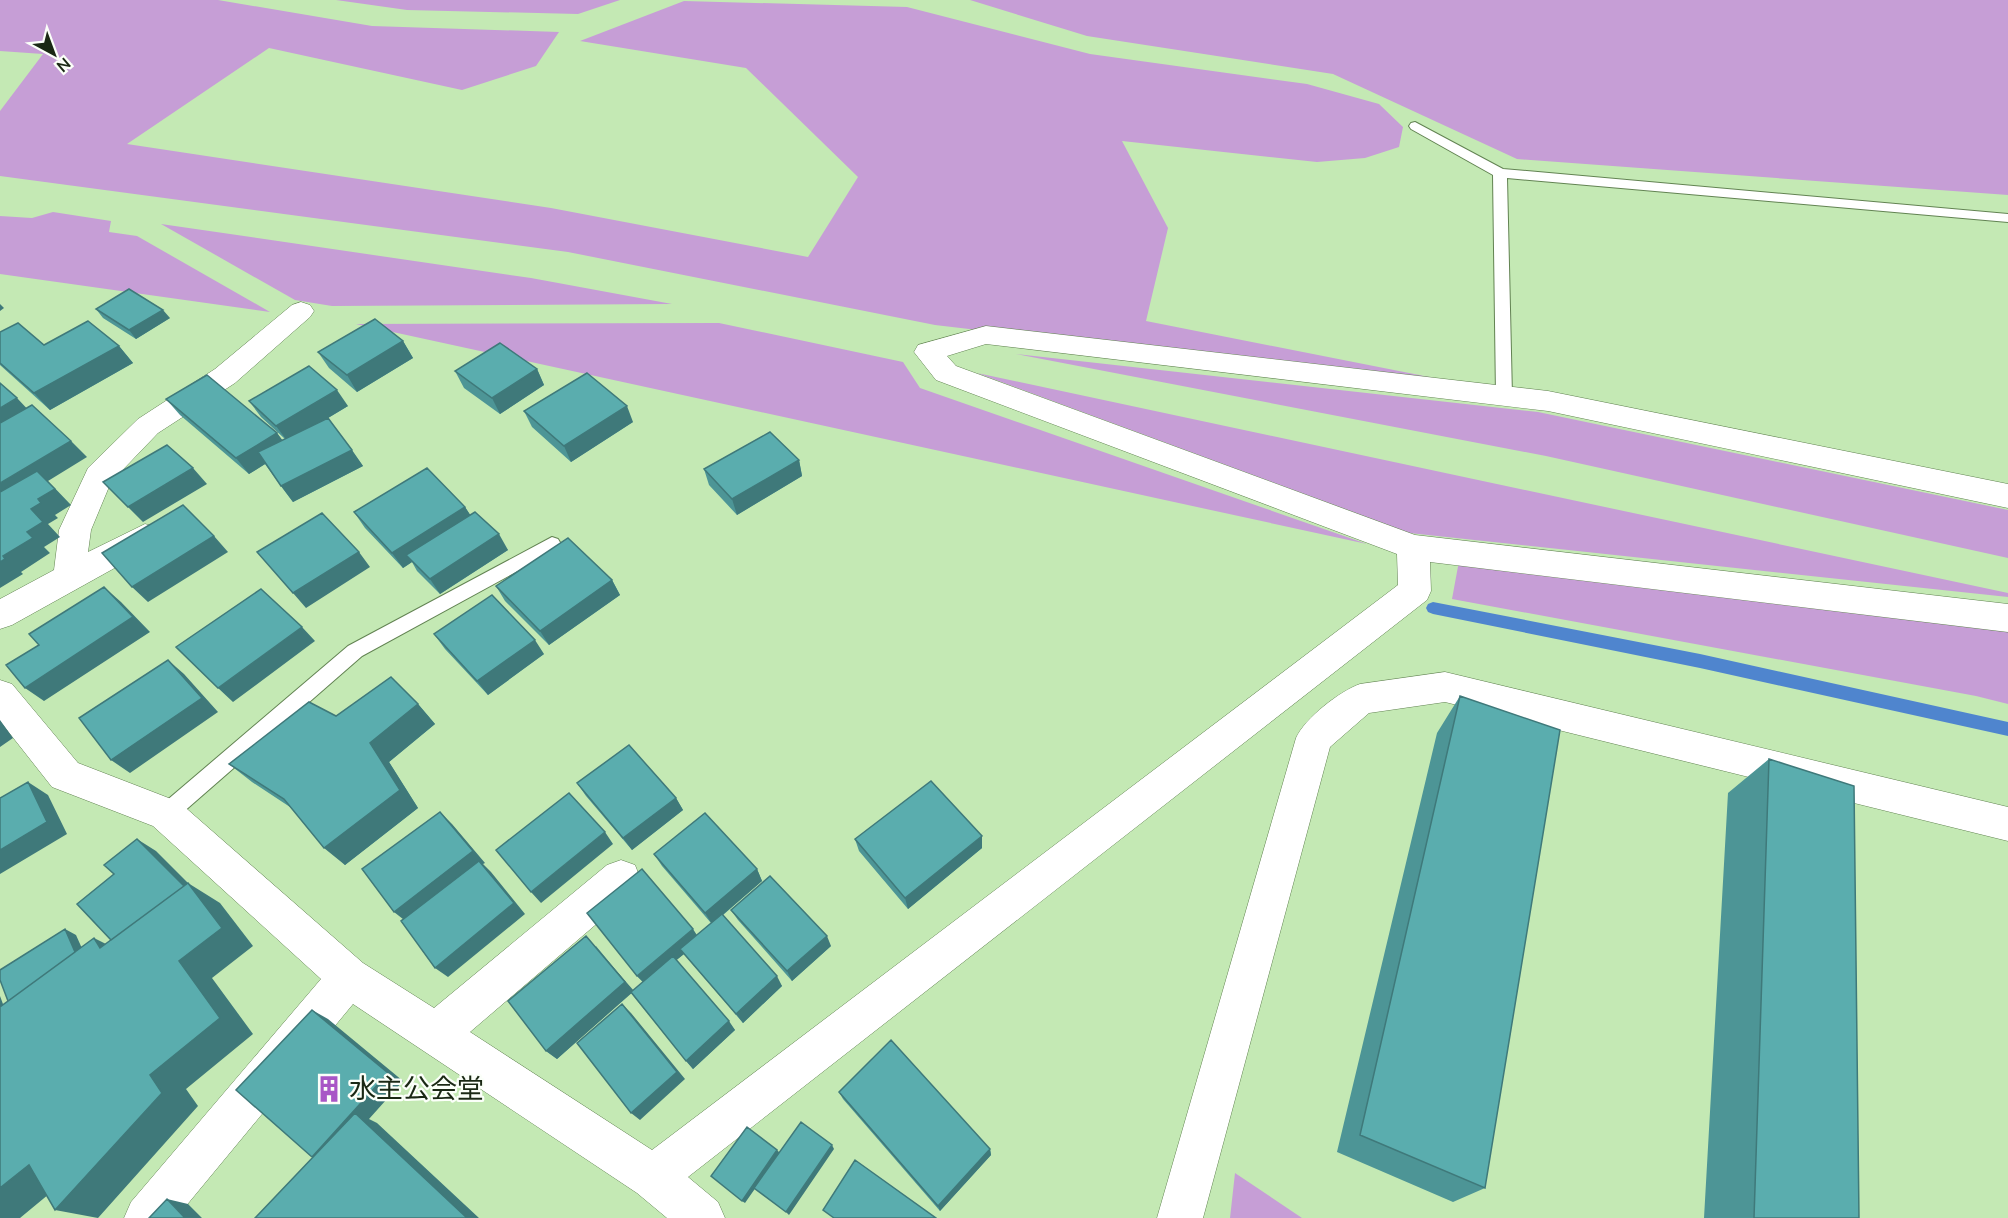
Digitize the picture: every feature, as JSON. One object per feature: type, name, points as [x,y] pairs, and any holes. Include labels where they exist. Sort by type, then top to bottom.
[{"type":"street","points":[[69,578],[75,530],[99,476],[148,426],[225,376],[301,311]]},
{"type":"street","points":[[2008,496],[1560,403],[986,335],[928,352],[946,373],[1413,547],[2008,618]]},
{"type":"street","points":[[0,615],[152,532]]},
{"type":"street","points":[[653,1177],[1415,591],[1413,547]]},
{"type":"street","points":[[1180,1218],[1314,738],[1360,699],[1445,687],[2008,824]]},
{"type":"street","points":[[0,695],[65,775],[165,814],[349,977],[653,1177],[702,1218]]},
{"type":"street","points":[[434,1035],[621,878]]},
{"type":"street","points":[[147,1218],[349,977]]},
{"type":"lane","points":[[1415,126],[1500,173],[2008,218]]},
{"type":"lane","points":[[1500,173],[1504,396]]},
{"type":"lane","points":[[165,814],[355,651],[552,544]]},
{"type":"shaded area","points":[[0,0],[218,0],[372,26],[559,32],[536,66],[462,90],[269,48],[127,144],[551,208],[808,257],[858,177],[746,68],[580,41],[684,1],[907,7],[1090,54],[1307,84],[1379,104],[1403,127],[1399,147],[1365,158],[1317,162],[1122,141],[1168,228],[1146,321],[1495,390],[935,325],[568,252],[0,176],[0,111],[43,54],[0,51]]},
{"type":"shaded area","points":[[336,0],[620,0],[578,14],[407,10]]},
{"type":"shaded area","points":[[970,0],[2008,0],[2008,195],[1517,159],[1333,74],[1087,36]]},
{"type":"shaded area","points":[[53,212],[111,221],[109,232],[137,236],[270,312],[0,274],[0,216],[32,218]]},
{"type":"shaded area","points":[[161,224],[531,278],[672,304],[332,306],[295,300]]},
{"type":"shaded area","points":[[719,323],[903,362],[920,388],[1367,544],[356,324]]},
{"type":"shaded area","points":[[1016,354],[1538,412],[2008,510],[2008,558],[1546,456]]},
{"type":"shaded area","points":[[977,373],[2008,593],[2008,597],[1409,533]]},
{"type":"shaded area","points":[[1459,561],[2008,623],[2008,704],[1976,696],[1452,599]]},
{"type":"shaded area","points":[[1235,1173],[1302,1218],[1230,1218]]},
{"type":"building","points":[[129,289],[163,310],[129,330],[96,309]]},
{"type":"building","points":[[375,319],[403,341],[347,375],[318,352]]},
{"type":"building","points":[[88,321],[119,346],[34,393],[0,363],[0,332],[18,323],[44,345]]},
{"type":"building","points":[[500,343],[537,369],[492,398],[455,371]]},
{"type":"building","points":[[309,366],[337,390],[276,426],[249,401]]},
{"type":"building","points":[[587,373],[627,406],[564,446],[524,411]]},
{"type":"building","points":[[207,375],[277,433],[236,458],[166,399]]},
{"type":"building","points":[[0,383],[17,398],[0,408]]},
{"type":"building","points":[[32,405],[71,441],[0,483],[0,423]]},
{"type":"building","points":[[328,418],[352,450],[281,486],[258,452]]},
{"type":"building","points":[[770,432],[799,460],[732,499],[704,469]]},
{"type":"building","points":[[167,445],[193,468],[128,507],[103,482]]},
{"type":"building","points":[[427,468],[465,507],[392,553],[354,512]]},
{"type":"building","points":[[37,471],[55,489],[38,499],[41,503],[31,509],[43,522],[27,532],[33,538],[3,556],[5,559],[0,562],[0,492]]},
{"type":"building","points":[[183,505],[214,536],[132,587],[102,553]]},
{"type":"building","points":[[475,512],[499,534],[430,579],[406,555]]},
{"type":"building","points":[[322,513],[359,552],[293,593],[257,552]]},
{"type":"building","points":[[568,538],[612,580],[540,631],[496,586]]},
{"type":"building","points":[[104,587],[133,617],[25,688],[6,665],[39,645],[29,634]]},
{"type":"building","points":[[261,589],[302,627],[218,688],[176,647]]},
{"type":"building","points":[[492,595],[535,640],[477,681],[434,634]]},
{"type":"building","points":[[168,660],[202,698],[111,760],[79,718]]},
{"type":"building","points":[[391,677],[418,704],[370,743],[400,790],[324,848],[284,799],[229,764],[309,702],[336,716]]},
{"type":"building","points":[[1460,696],[1560,730],[1485,1188],[1360,1135]]},
{"type":"building","points":[[629,745],[676,798],[623,838],[577,783]]},
{"type":"building","points":[[1769,759],[1854,786],[1859,1218],[1754,1218]]},
{"type":"building","points":[[931,781],[982,836],[905,898],[855,839]]},
{"type":"building","points":[[28,782],[47,822],[0,850],[0,798]]},
{"type":"building","points":[[569,793],[605,832],[531,892],[496,850]]},
{"type":"building","points":[[440,812],[473,851],[394,912],[362,869]]},
{"type":"building","points":[[705,813],[757,869],[705,913],[654,854]]},
{"type":"building","points":[[137,839],[184,886],[111,940],[77,904],[114,874],[104,865]]},
{"type":"building","points":[[479,861],[514,903],[435,968],[401,921]]},
{"type":"building","points":[[642,869],[693,929],[637,976],[587,913]]},
{"type":"building","points":[[770,876],[827,936],[787,971],[731,910]]},
{"type":"building","points":[[188,883],[222,928],[179,961],[220,1018],[150,1075],[162,1093],[55,1210],[29,1165],[0,1188],[0,1007],[94,938],[100,948]]},
{"type":"building","points":[[722,914],[777,976],[736,1014],[680,949]]},
{"type":"building","points":[[65,929],[75,952],[8,1001],[0,980],[0,970]]},
{"type":"building","points":[[586,936],[625,982],[546,1051],[508,1001]]},
{"type":"building","points":[[673,956],[729,1021],[686,1061],[631,992]]},
{"type":"building","points":[[622,1004],[677,1072],[631,1113],[577,1043]]},
{"type":"building","name":"水主公会堂","points":[[312,1010],[388,1073],[312,1157],[236,1090]]},
{"type":"building","points":[[891,1040],[990,1149],[938,1206],[839,1092]]},
{"type":"building","points":[[355,1113],[467,1218],[255,1218]]},
{"type":"building","points":[[801,1122],[832,1145],[786,1212],[754,1188]]},
{"type":"building","points":[[747,1127],[777,1150],[742,1201],[711,1176]]},
{"type":"building","points":[[855,1160],[936,1218],[834,1218],[823,1210]]},
{"type":"building","points":[[167,1199],[185,1218],[149,1218]]},
{"type":"waterway","points":[[1433,608],[1700,661],[2008,729]]},
{"type":"place","name":"水主公会堂","points":[[329,1089]]}]
